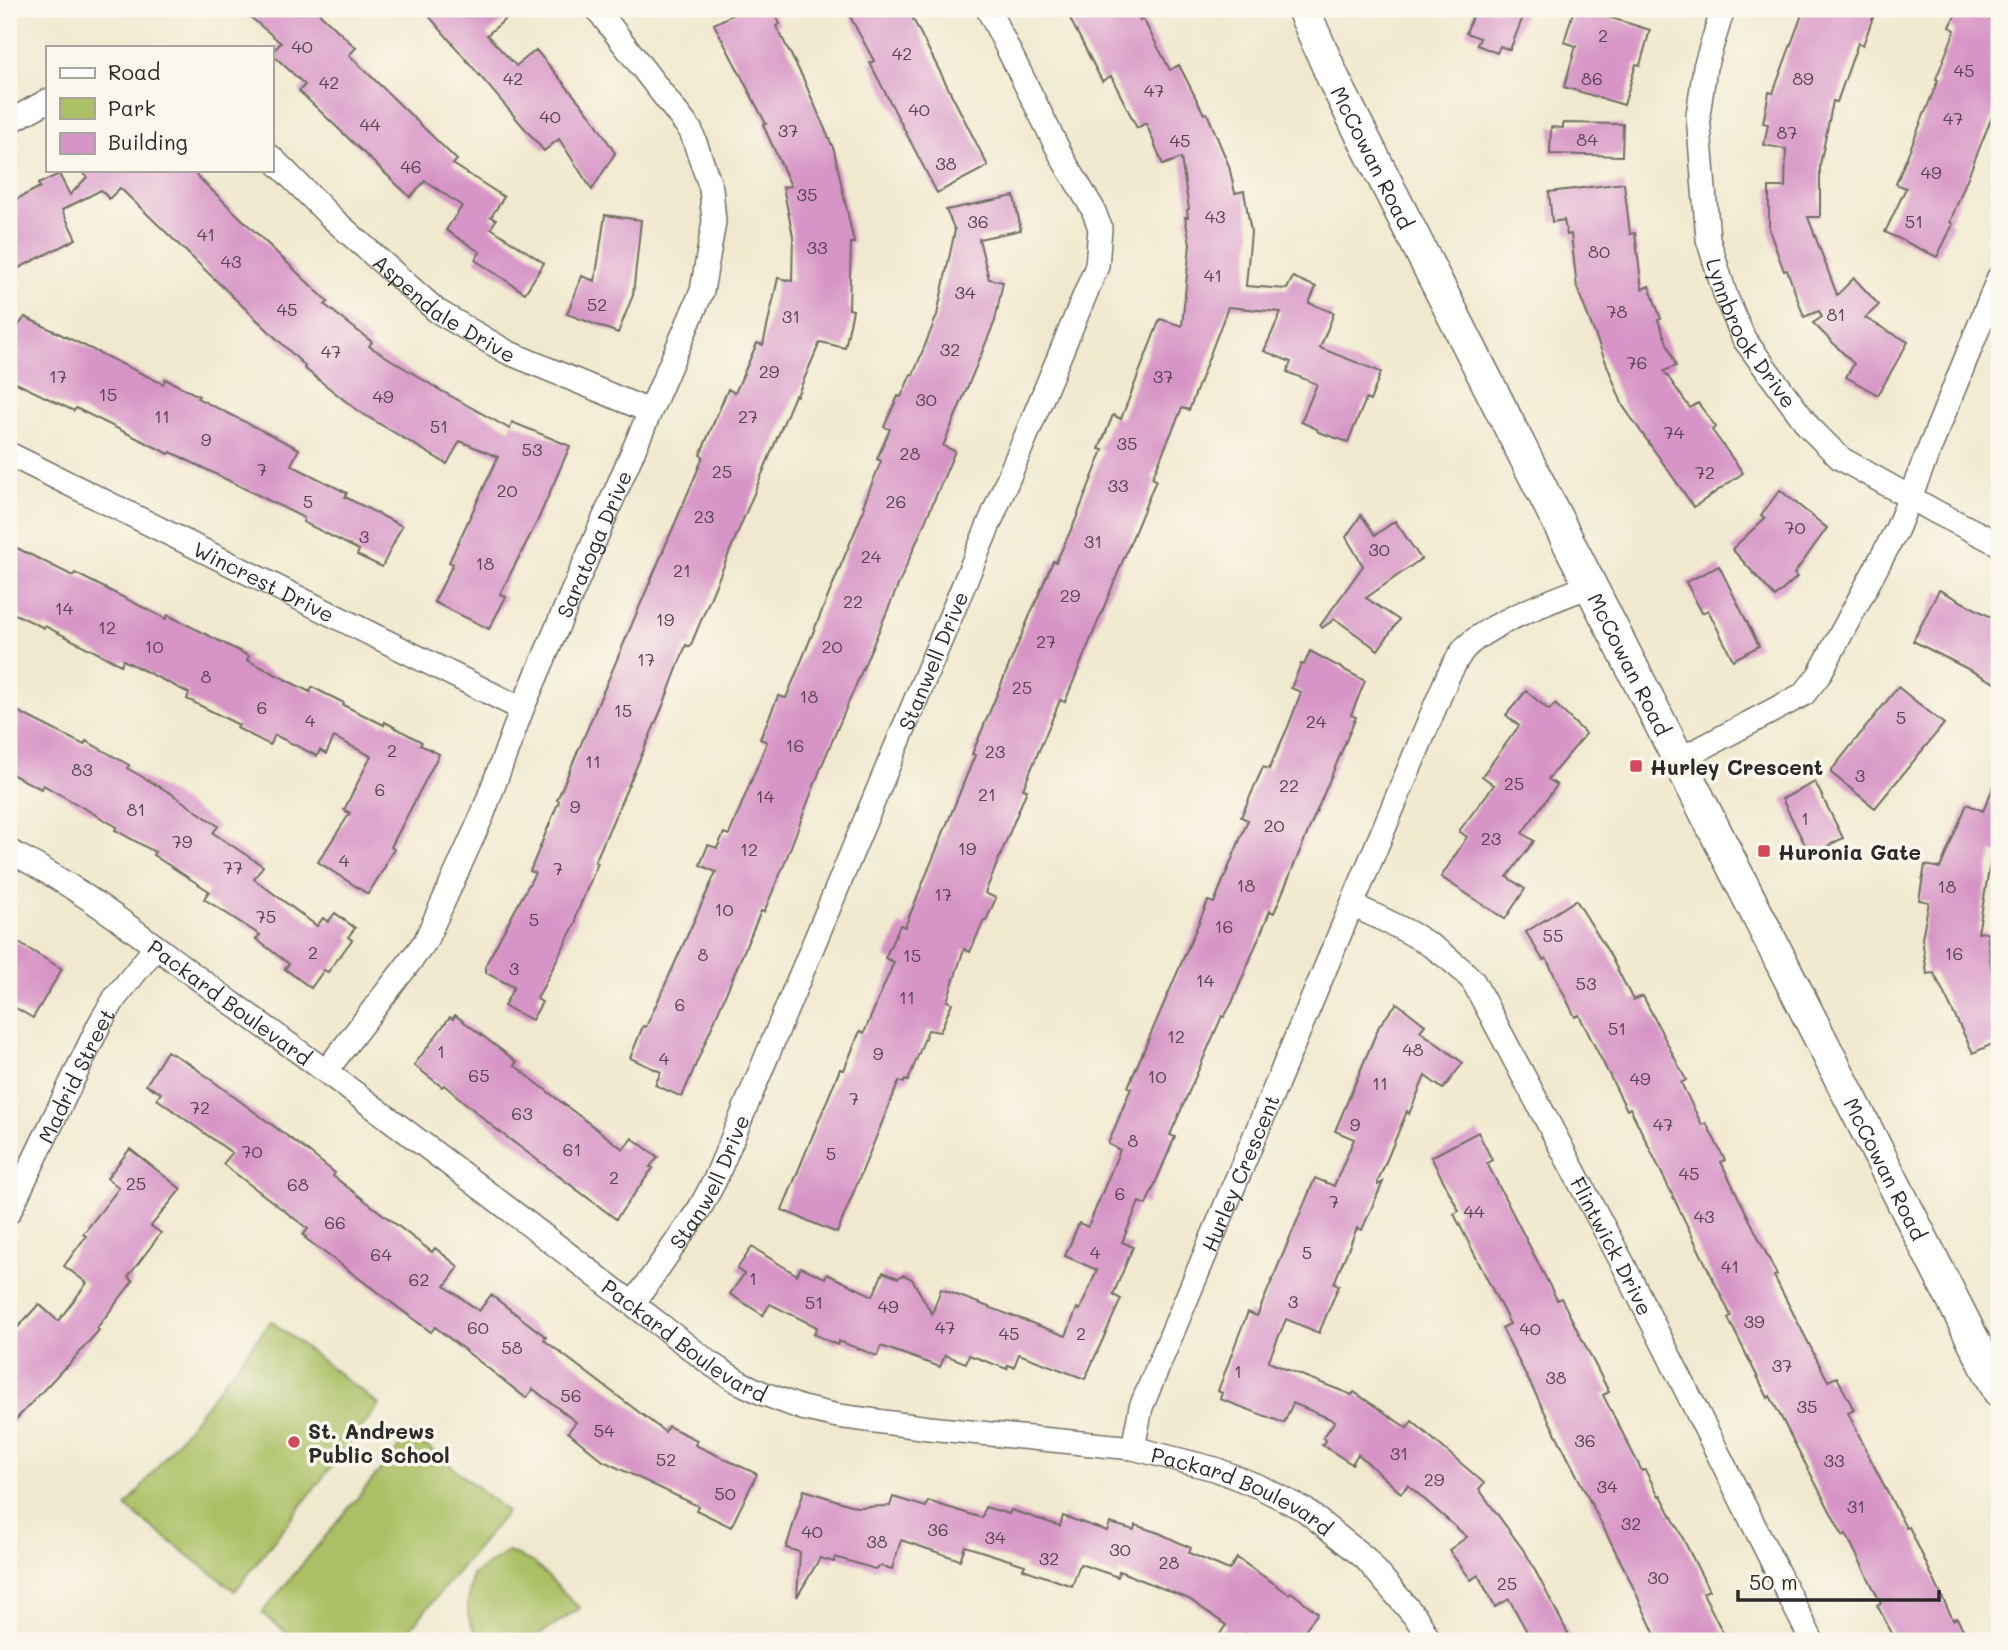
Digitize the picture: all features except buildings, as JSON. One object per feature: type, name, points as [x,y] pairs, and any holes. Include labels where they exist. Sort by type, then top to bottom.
[{"type":"main road","name":"McCowan Road","points":[[1303,9],[1335,82],[1999,1391]]},
{"type":"street","name":"Stanwell Drive","points":[[634,1304],[700,1208],[715,1180],[1097,266],[1100,228],[1093,209],[1064,161],[988,9]]},
{"type":"street","name":"Lynnbrook Drive","points":[[1723,9],[1705,67],[1698,115],[1706,228],[1726,297],[1744,339],[1809,427],[1840,458],[1999,544]]},
{"type":"street","name":"Saratoga Drive","points":[[326,1071],[425,942],[482,816],[522,709],[702,290],[714,222],[711,188],[691,131],[603,11]]},
{"type":"street","points":[[9,122],[46,102]]},
{"type":"street","name":"Aspendale Drive","points":[[273,159],[333,219],[438,312],[507,352],[649,411]]},
{"type":"street","points":[[1679,760],[1804,694],[1819,675],[1879,567],[1910,498],[1999,277]]},
{"type":"street","name":"Wincrest Drive","points":[[9,454],[522,709]]},
{"type":"street","name":"Hurley Crescent","points":[[1133,1448],[1141,1407],[1435,703],[1463,649],[1485,631],[1592,585]]},
{"type":"street","name":"Packard Boulevard","points":[[9,851],[43,868],[90,898],[326,1071],[711,1363],[740,1382],[802,1408],[838,1416],[929,1429],[1133,1448],[1215,1469],[1260,1487],[1305,1510],[1365,1558],[1418,1619],[1430,1641]]},
{"type":"street","name":"Flintwick Drive","points":[[1352,905],[1434,946],[1456,962],[1474,981],[1623,1264],[1812,1641]]},
{"type":"street","name":"Madrid Street","points":[[9,1212],[100,1023],[115,998],[155,948]]},
{"type":"green space","points":[[271,1321],[379,1405],[235,1591],[126,1507]]},
{"type":"green space","points":[[411,1433],[507,1512],[400,1641],[297,1641],[262,1613]]},
{"type":"green space","points":[[507,1552],[533,1562],[580,1608],[529,1641],[485,1641],[477,1634],[469,1619],[472,1575]]},
{"type":"place","name":"Hurley Crescent","points":[[1636,766]]},
{"type":"place","name":"Huronia Gate","points":[[1764,851]]},
{"type":"place","name":"St. Andrews Public School","points":[[294,1442]]}]
